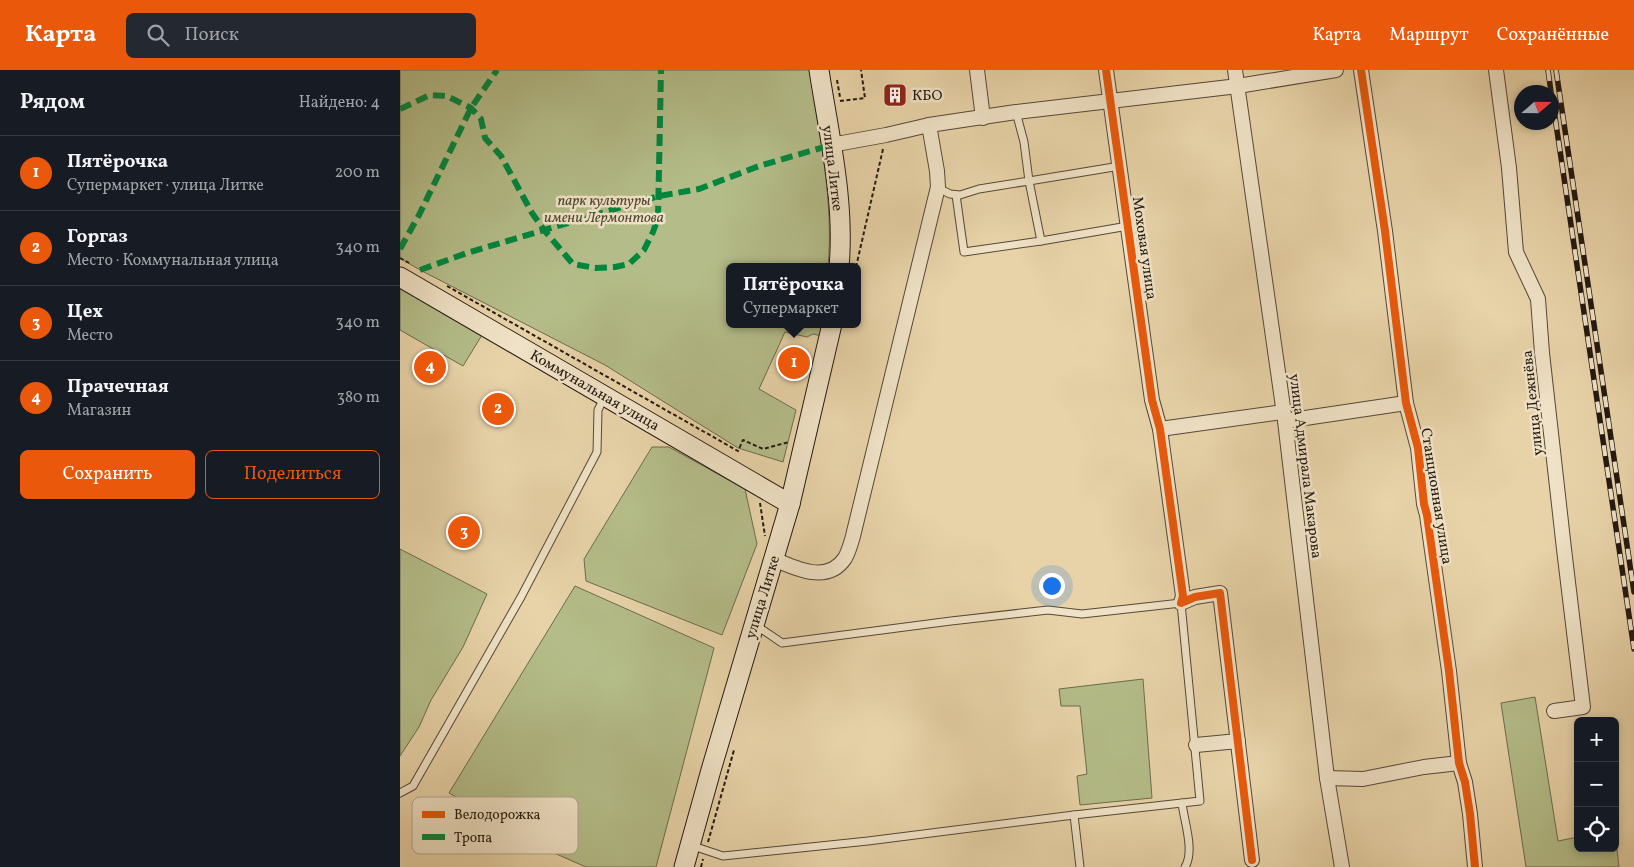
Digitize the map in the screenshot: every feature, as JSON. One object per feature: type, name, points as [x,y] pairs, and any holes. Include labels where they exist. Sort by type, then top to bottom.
[{"type":"main road","name":"улица Литке","points":[[819,70],[839,210],[839,263]]},
{"type":"main road","name":"Коммунальная улица","points":[[400,277],[790,504]]},
{"type":"main road","name":"улица Литке","points":[[684,867],[790,504],[831,328]]},
{"type":"street","points":[[977,70],[983,118]]},
{"type":"street","name":"Моховая улица","points":[[1106,70],[1152,400],[1160,429],[1182,596],[1181,603]]},
{"type":"street","name":"улица Адмирала Макарова","points":[[1235,70],[1284,416],[1327,778],[1342,867]]},
{"type":"street","points":[[831,145],[929,125],[1016,112],[1238,86],[1336,70]]},
{"type":"street","name":"Станционная улица","points":[[1361,70],[1385,230],[1406,403],[1418,448],[1424,504],[1449,671],[1459,763],[1465,782],[1470,814],[1475,867]]},
{"type":"street","name":"улица Дежнёва","points":[[1496,70],[1509,168],[1516,252],[1538,299],[1542,353],[1583,707],[1554,711]]},
{"type":"street","points":[[774,559],[788,566],[820,574],[836,568],[845,557],[853,536],[938,187],[929,125]]},
{"type":"street","points":[[1160,429],[1406,403]]},
{"type":"street","points":[[1181,603],[1220,593],[1252,860]]},
{"type":"street","points":[[1196,745],[1238,741]]},
{"type":"street","points":[[1327,778],[1363,779],[1424,767],[1459,763]]},
{"type":"lane","points":[[1016,112],[1024,142],[1028,180],[1041,241]]},
{"type":"lane","points":[[938,187],[950,194],[960,195],[979,189],[1028,180],[1120,166]]},
{"type":"lane","points":[[956,195],[964,252],[1128,226]]},
{"type":"lane","points":[[400,793],[413,786],[521,597],[597,452],[598,410],[605,396]]},
{"type":"lane","points":[[690,845],[722,856],[868,841],[1200,801],[1181,603],[1082,614],[1048,610],[782,643],[760,628],[755,622]]},
{"type":"lane","points":[[1182,803],[1189,850],[1188,861],[1185,867]]},
{"type":"lane","points":[[1074,815],[1080,867]]},
{"type":"path","points":[[840,100],[865,98],[861,70]]},
{"type":"path","points":[[857,263],[886,135]]},
{"type":"path","points":[[445,285],[738,451],[743,440],[763,448],[789,442]]},
{"type":"green space","name":"парк культуры имени Лермонтова","points":[[400,70],[810,70],[827,193],[829,218],[828,263],[726,263],[726,328],[823,328],[822,336],[813,334],[807,337],[785,332],[759,389],[796,410],[783,462],[738,448],[605,365],[400,258]]},
{"type":"green space","points":[[400,287],[482,335],[463,366],[400,330]]},
{"type":"green space","points":[[652,447],[669,447],[745,489],[757,544],[722,635],[586,581],[584,559]]},
{"type":"green space","points":[[400,549],[487,594],[463,647],[431,700],[419,727],[400,756]]},
{"type":"green space","points":[[575,586],[714,648],[656,867],[586,867],[556,854],[578,854],[578,797],[456,797],[449,793]]},
{"type":"green space","points":[[1143,679],[1152,798],[1080,805],[1077,776],[1087,774],[1080,706],[1061,706],[1059,689]]},
{"type":"green space","points":[[1535,697],[1558,841],[1574,838],[1574,852],[1617,852],[1619,867],[1526,867],[1501,703]]},
{"type":"railway","points":[[1548,70],[1550,85]]},
{"type":"railway","points":[[1556,70],[1634,592]]},
{"type":"railway","points":[[1557,130],[1634,649]]},
{"type":"marked path","points":[[400,249],[419,215],[471,108],[497,70]]},
{"type":"marked path","points":[[400,109],[430,95],[447,96],[471,108],[481,119],[485,138],[501,156],[532,213],[573,264],[595,268],[615,267],[629,264],[644,250],[658,218],[661,70]]},
{"type":"marked path","points":[[420,270],[467,253],[659,196],[699,189],[759,166],[831,145]]},
{"type":"cycle path","points":[[1106,70],[1152,400],[1160,429],[1183,596],[1181,603],[1195,597],[1220,593],[1252,860]]},
{"type":"cycle path","points":[[1361,70],[1385,231],[1406,403],[1418,448],[1424,504],[1449,671],[1459,763],[1465,782],[1470,814],[1475,867]]},
{"type":"place","name":"КБО","points":[[895,95]]},
{"type":"place","name":"Пятёрочка","points":[[794,363]]},
{"type":"place","name":"Прачечная","points":[[430,367]]},
{"type":"place","name":"Горгаз","points":[[498,409]]},
{"type":"place","name":"Цех","points":[[464,532]]}]
